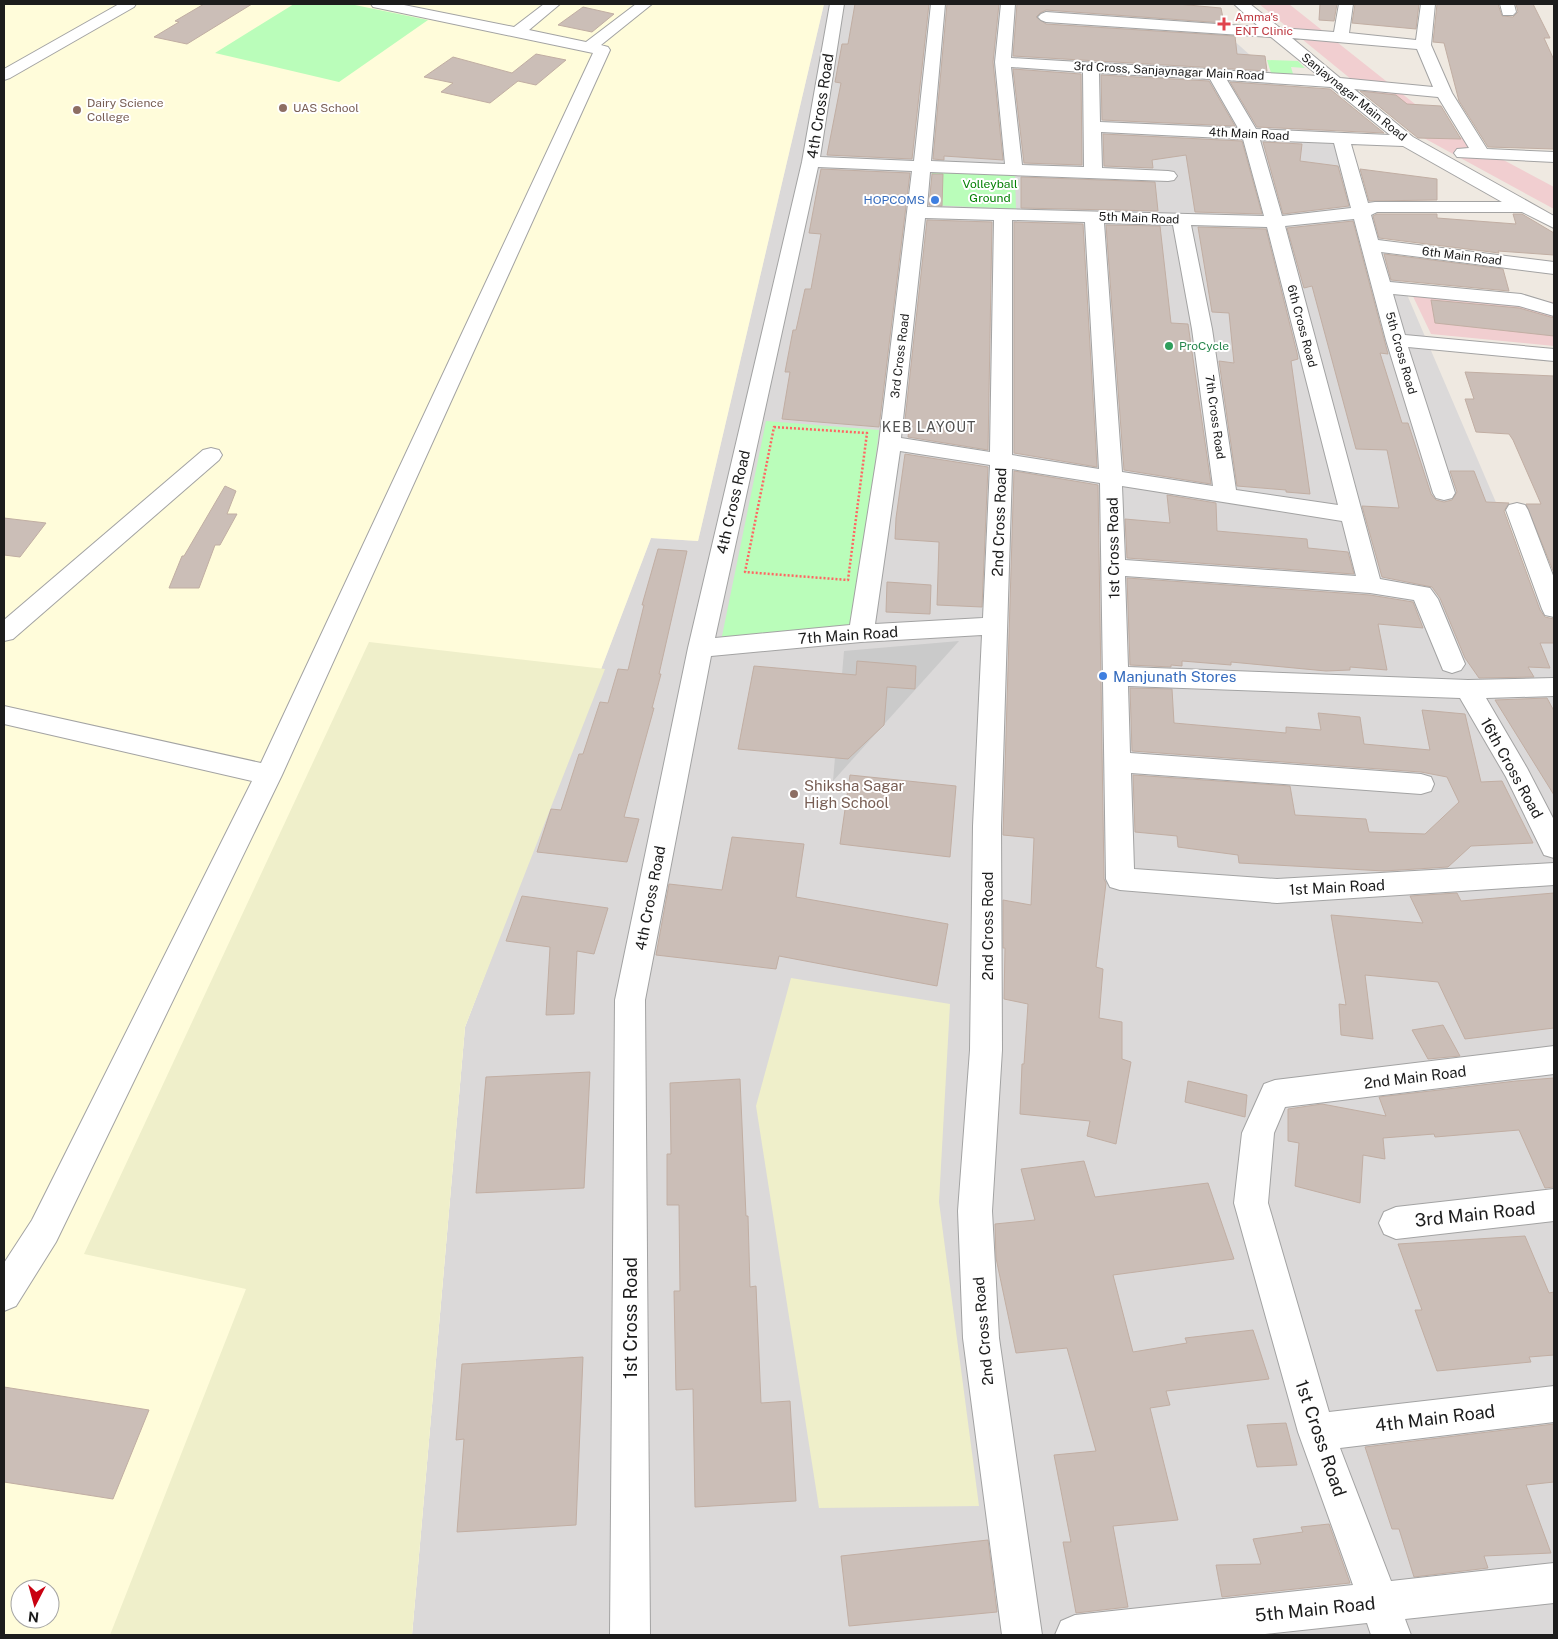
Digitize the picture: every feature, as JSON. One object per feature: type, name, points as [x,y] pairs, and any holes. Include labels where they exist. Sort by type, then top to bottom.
[{"type":"street","points":[[4,75],[129,4]]},
{"type":"street","points":[[4,1294],[44,1231],[269,775],[602,50],[378,4]]},
{"type":"street","points":[[445,18],[463,4]]},
{"type":"street","points":[[517,32],[553,4]]},
{"type":"street","points":[[589,47],[645,4]]},
{"type":"street","name":"4th Cross Road","points":[[630,1000],[700,648],[811,162],[836,4]]},
{"type":"street","name":"3rd Cross Road","points":[[861,633],[890,443],[918,212],[938,4]]},
{"type":"street","points":[[1008,4],[1003,62],[1014,170]]},
{"type":"street","name":"Sanjaynagar Main Road","points":[[1241,4],[1407,141],[1554,223]]},
{"type":"street","points":[[1341,37],[1346,4]]},
{"type":"street","points":[[1428,4],[1423,45],[1444,93],[1481,154]]},
{"type":"street","points":[[1046,17],[1341,37],[1423,45]]},
{"type":"street","points":[[4,56],[27,62]]},
{"type":"street","name":"3rd Cross, Sanjaynagar Main Road","points":[[1003,62],[1335,82]]},
{"type":"street","points":[[1091,67],[1093,173]]},
{"type":"street","name":"6th Cross Road","points":[[1214,74],[1250,134],[1275,222],[1370,585]]},
{"type":"street","points":[[1335,82],[1444,93]]},
{"type":"street","name":"4th Main Road","points":[[1092,127],[1407,141]]},
{"type":"street","name":"5th Cross Road","points":[[1341,138],[1364,210],[1370,245],[1396,340],[1444,493]]},
{"type":"street","points":[[1424,151],[1554,157]]},
{"type":"street","points":[[811,162],[1168,176]]},
{"type":"street","name":"5th Main Road","points":[[918,212],[1275,222],[1364,210],[1524,207]]},
{"type":"street","name":"2nd Cross Road","points":[[1003,214],[1001,460],[987,826],[986,1050],[975,1211],[981,1338],[1022,1635]]},
{"type":"street","name":"1st Cross Road","points":[[1094,217],[1111,479],[1120,879]]},
{"type":"street","name":"7th Cross Road","points":[[1181,219],[1202,329],[1226,496]]},
{"type":"street","name":"6th Main Road","points":[[1370,245],[1554,268]]},
{"type":"street","points":[[1382,287],[1521,300],[1554,310]]},
{"type":"street","points":[[1450,345],[1449,330],[1554,340]]},
{"type":"street","points":[[1396,340],[1554,355]]},
{"type":"street","points":[[890,443],[1111,479],[1352,515]]},
{"type":"street","points":[[4,633],[212,455]]},
{"type":"street","points":[[1517,510],[1554,609]]},
{"type":"street","points":[[1113,567],[1370,585],[1422,594],[1426,599],[1452,664]]},
{"type":"street","name":"7th Main Road","points":[[700,648],[861,633],[996,626]]},
{"type":"street","points":[[1115,676],[1468,689],[1554,687]]},
{"type":"street","name":"16th Cross Road","points":[[1468,689],[1518,775],[1554,847]]},
{"type":"street","points":[[4,715],[269,775]]},
{"type":"street","points":[[1117,762],[1421,784]]},
{"type":"street","name":"1st Main Road","points":[[1120,879],[1277,891],[1554,874]]},
{"type":"street","name":"1st Cross Road","points":[[630,1000],[630,1635]]},
{"type":"street","name":"2nd Main Road","points":[[1275,1094],[1554,1060]]},
{"type":"street","name":"1st Cross Road","points":[[1275,1094],[1258,1133],[1251,1203],[1316,1432],[1385,1619]]},
{"type":"street","name":"3rd Main Road","points":[[1396,1223],[1554,1205]]},
{"type":"street","name":"4th Main Road","points":[[1316,1432],[1554,1404]]},
{"type":"street","name":"5th Main Road","points":[[1075,1635],[1385,1619],[1554,1583]]},
{"type":"path","points":[[774,427],[867,433],[848,580],[745,572],[774,427]]},
{"type":"shaded area","points":[[4,4],[824,4],[698,541],[651,538],[465,1027],[412,1635],[4,1635]]},
{"type":"shaded area","points":[[824,4],[1193,4],[1336,132],[1364,194],[1554,638],[1554,1635],[412,1635],[465,1027],[651,538],[698,541]]},
{"type":"shaded area","points":[[1259,4],[1289,4],[1449,131],[1554,187],[1554,209],[1422,137]]},
{"type":"shaded area","points":[[1409,288],[1554,302],[1554,346],[1431,334]]},
{"type":"shaded area","points":[[959,641],[833,781],[844,651]]},
{"type":"green space","points":[[294,4],[350,4],[428,20],[339,82],[215,53]]},
{"type":"green space","points":[[1267,60],[1298,61],[1305,68],[1291,67],[1293,74],[1271,73]]},
{"type":"green space","name":"Volleyball Ground","points":[[932,171],[1015,175],[1016,209],[931,205]]},
{"type":"green space","points":[[766,421],[879,430],[855,628],[721,641]]},
{"type":"green space","points":[[369,642],[605,669],[465,1027],[412,1635],[110,1635],[246,1289],[84,1254]]},
{"type":"green space","points":[[791,978],[950,1004],[939,1202],[979,1506],[819,1508],[756,1106]]},
{"type":"building","points":[[204,4],[252,4],[187,44],[154,37],[179,22],[175,21]]},
{"type":"building","points":[[855,4],[929,4],[912,159],[827,155],[841,83],[835,82],[842,44],[848,44]]},
{"type":"building","points":[[947,4],[999,4],[993,62],[1003,160],[944,156],[944,160],[933,159]]},
{"type":"building","points":[[1017,4],[1177,4],[1221,8],[1224,23],[1046,10],[1036,17],[1046,24],[1235,36],[1237,54],[1265,56],[1267,71],[1013,56]]},
{"type":"building","points":[[1320,4],[1337,4],[1334,21],[1319,20]]},
{"type":"building","points":[[1355,4],[1419,4],[1416,29],[1352,23]]},
{"type":"building","points":[[1437,4],[1498,4],[1502,16],[1513,17],[1518,12],[1516,4],[1533,4],[1550,38],[1544,38],[1554,60],[1554,149],[1488,147],[1459,101],[1444,43],[1433,42]]},
{"type":"building","points":[[583,7],[614,14],[592,32],[558,25]]},
{"type":"building","points":[[536,54],[566,60],[536,85],[518,81],[490,103],[441,92],[453,83],[424,77],[453,57],[512,73]]},
{"type":"building","points":[[1013,69],[1081,74],[1082,165],[1024,163]]},
{"type":"building","points":[[1101,75],[1209,81],[1235,126],[1102,120]]},
{"type":"building","points":[[1230,82],[1330,89],[1384,133],[1257,127]]},
{"type":"building","points":[[1360,91],[1396,95],[1407,104],[1441,106],[1461,139],[1418,138]]},
{"type":"building","points":[[1103,134],[1242,141],[1262,214],[1195,212],[1186,155],[1152,160],[1153,168],[1104,166]]},
{"type":"building","points":[[1263,142],[1302,144],[1300,161],[1338,166],[1349,206],[1283,214]]},
{"type":"building","points":[[821,169],[910,173],[879,427],[782,419],[790,372],[785,372],[793,330],[796,330],[805,289],[811,289],[821,234],[809,233]]},
{"type":"building","points":[[1360,169],[1437,179],[1437,200],[1369,201]]},
{"type":"building","points":[[932,174],[943,174],[942,206],[929,205]]},
{"type":"building","points":[[1021,177],[1155,182],[1158,211],[1021,208]]},
{"type":"building","points":[[1377,214],[1437,214],[1437,218],[1516,224],[1513,214],[1522,214],[1554,233],[1554,255],[1498,251],[1499,253],[1379,238],[1373,216]]},
{"type":"building","points":[[927,220],[992,222],[988,450],[908,437],[909,429],[904,429]]},
{"type":"building","points":[[1353,221],[1388,354],[1380,353],[1402,423],[1408,423],[1431,494],[1436,500],[1444,502],[1452,500],[1457,492],[1450,471],[1474,471],[1486,502],[1509,503],[1504,511],[1540,610],[1545,617],[1554,619],[1554,643],[1540,643],[1550,668],[1528,667],[1534,677],[1479,678],[1465,658],[1440,598],[1432,587],[1382,577],[1362,506],[1399,508],[1387,450],[1356,449],[1312,286],[1304,288],[1287,228]]},
{"type":"building","points":[[1014,222],[1083,224],[1097,467],[1014,453]]},
{"type":"building","points":[[1106,225],[1160,226],[1171,323],[1188,324],[1211,484],[1124,470]]},
{"type":"building","points":[[1198,227],[1266,229],[1298,359],[1291,361],[1310,494],[1237,486],[1219,361],[1234,363],[1229,313],[1212,312]]},
{"type":"building","points":[[1384,254],[1503,269],[1509,291],[1391,280]]},
{"type":"building","points":[[1431,300],[1519,308],[1554,318],[1554,336],[1435,323]]},
{"type":"building","points":[[1465,372],[1554,376],[1554,573],[1526,504],[1541,504],[1513,440],[1509,434],[1476,432],[1465,399],[1474,399]]},
{"type":"building","points":[[905,454],[988,467],[982,607],[937,605],[939,542],[895,539]]},
{"type":"building","points":[[1014,471],[1098,485],[1104,879],[1106,883],[1096,967],[1103,969],[1099,1018],[1122,1022],[1122,1059],[1131,1062],[1116,1144],[1087,1136],[1090,1121],[1020,1114],[1022,1064],[1024,1064],[1028,1004],[1004,999],[1005,948],[1003,948],[1003,900],[1031,905],[1034,838],[1003,835]]},
{"type":"building","points":[[225,486],[236,491],[227,514],[237,514],[220,545],[215,545],[199,588],[169,588],[182,556],[184,556]]},
{"type":"building","points":[[1167,495],[1216,503],[1217,531],[1307,539],[1308,548],[1348,552],[1354,574],[1127,558],[1125,519],[1170,523]]},
{"type":"building","points":[[4,518],[46,523],[20,557],[4,555]]},
{"type":"building","points":[[658,549],[687,551],[659,674],[661,674],[652,708],[654,708],[624,817],[639,819],[627,862],[537,852],[551,809],[561,810],[579,754],[583,754],[600,702],[608,703],[618,669],[628,670],[644,605],[642,605]]},
{"type":"building","points":[[1127,578],[1370,595],[1413,602],[1423,628],[1378,624],[1387,670],[1350,667],[1350,670],[1326,671],[1231,662],[1231,665],[1182,661],[1182,666],[1171,665],[1171,667],[1130,665]]},
{"type":"building","points":[[887,582],[931,585],[930,614],[886,612]]},
{"type":"building","name":"Shiksha Sagar High School","points":[[857,661],[916,666],[915,689],[887,687],[884,725],[848,759],[738,749],[754,666],[856,675]]},
{"type":"building","points":[[1130,688],[1172,689],[1174,723],[1286,733],[1286,727],[1321,730],[1318,713],[1360,717],[1364,744],[1430,750],[1422,710],[1465,714],[1481,782],[1502,781],[1533,843],[1471,846],[1448,867],[1384,871],[1239,863],[1238,855],[1178,847],[1177,836],[1135,832],[1133,775],[1290,786],[1295,815],[1366,819],[1369,832],[1425,834],[1459,802],[1447,777],[1421,772],[1132,751]]},
{"type":"building","points":[[1547,698],[1554,711],[1554,795],[1495,700]]},
{"type":"building","points":[[850,775],[956,786],[950,857],[840,844]]},
{"type":"building","points":[[732,837],[804,844],[796,897],[948,924],[937,986],[779,956],[776,969],[656,955],[669,884],[722,890]]},
{"type":"building","points":[[1457,893],[1461,901],[1554,893],[1554,1028],[1465,1039],[1438,982],[1365,975],[1373,1039],[1341,1035],[1339,1004],[1346,1005],[1331,915],[1423,923],[1410,896]]},
{"type":"building","points":[[522,896],[608,908],[594,954],[577,951],[574,1014],[546,1015],[550,947],[506,941]]},
{"type":"building","points":[[1443,1025],[1460,1056],[1428,1059],[1412,1030]]},
{"type":"building","points":[[590,1072],[584,1188],[476,1193],[486,1077]]},
{"type":"building","points":[[1554,1078],[1554,1187],[1545,1188],[1519,1130],[1435,1137],[1434,1134],[1383,1138],[1385,1159],[1363,1155],[1360,1203],[1295,1186],[1299,1143],[1288,1141],[1288,1109],[1322,1104],[1386,1116],[1379,1097]]},
{"type":"building","points":[[740,1079],[750,1287],[756,1286],[761,1403],[790,1401],[796,1501],[695,1507],[693,1389],[676,1390],[674,1291],[680,1291],[679,1205],[667,1205],[667,1154],[671,1154],[670,1083]]},
{"type":"building","points":[[1188,1081],[1247,1095],[1245,1117],[1185,1102]]},
{"type":"building","points":[[1084,1161],[1095,1197],[1208,1183],[1234,1259],[1113,1275],[1133,1352],[1187,1343],[1185,1338],[1253,1330],[1269,1379],[1166,1391],[1170,1405],[1150,1408],[1178,1520],[1113,1526],[1128,1607],[1076,1613],[1063,1542],[1071,1542],[1054,1455],[1096,1451],[1067,1348],[1016,1353],[996,1258],[995,1224],[1035,1220],[1021,1169]]},
{"type":"building","points":[[1525,1236],[1549,1293],[1554,1292],[1554,1355],[1529,1357],[1531,1362],[1437,1371],[1415,1310],[1422,1310],[1398,1244]]},
{"type":"building","points":[[583,1357],[576,1525],[457,1532],[464,1439],[456,1440],[462,1364]]},
{"type":"building","points":[[4,1387],[149,1410],[113,1499],[4,1482]]},
{"type":"building","points":[[1286,1423],[1297,1465],[1257,1467],[1247,1425]]},
{"type":"building","points":[[1554,1424],[1554,1482],[1526,1485],[1551,1553],[1484,1556],[1488,1568],[1414,1577],[1399,1529],[1392,1529],[1365,1447]]},
{"type":"building","points":[[1329,1524],[1350,1583],[1222,1597],[1216,1565],[1261,1564],[1253,1539],[1303,1532],[1301,1527]]},
{"type":"building","points":[[988,1540],[997,1612],[849,1626],[841,1556]]},
{"type":"place","name":"Amma's ENT Clinic","points":[[1224,24]]},
{"type":"place","name":"UAS School","points":[[283,108]]},
{"type":"place","name":"Dairy Science College","points":[[77,110]]},
{"type":"place","name":"HOPCOMS","points":[[935,200]]},
{"type":"place","name":"ProCycle","points":[[1169,346]]},
{"type":"place","name":"Manjunath Stores","points":[[1103,676]]},
{"type":"place","name":"Shiksha Sagar High School","points":[[794,794]]},
{"type":"district","name":"KEB LAYOUT","points":[[929,427]]}]
